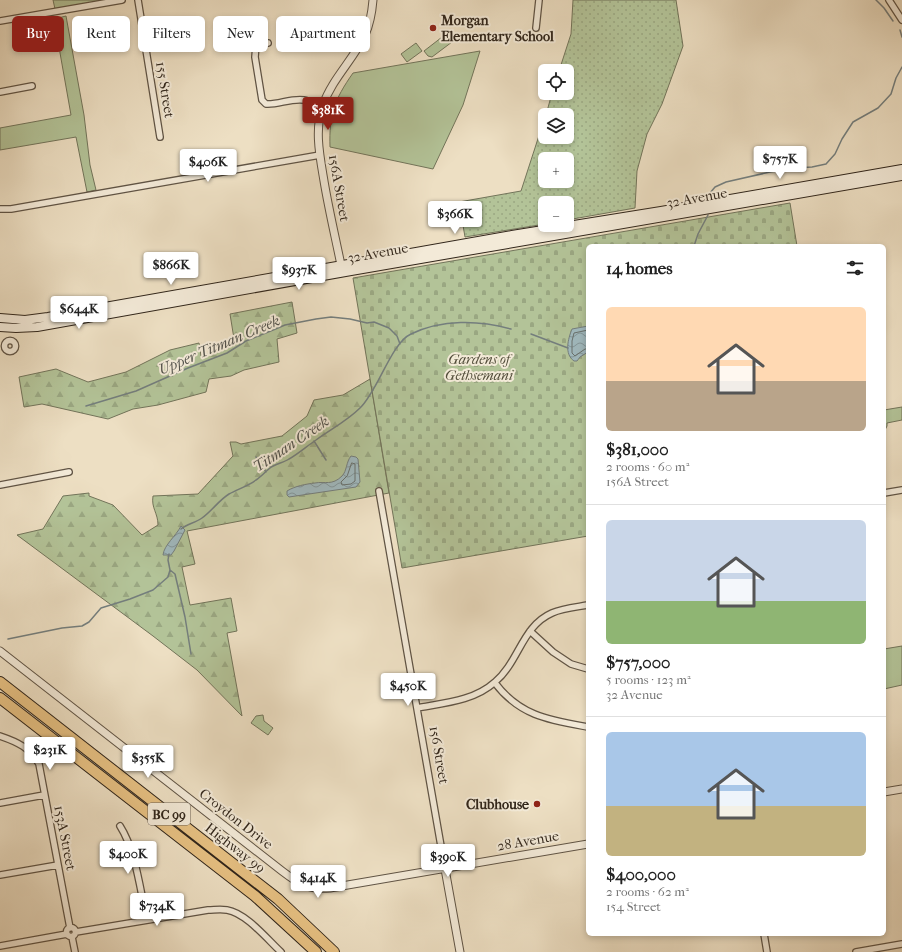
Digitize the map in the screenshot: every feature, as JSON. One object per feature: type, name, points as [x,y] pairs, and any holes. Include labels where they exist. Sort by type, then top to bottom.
[{"type":"highway","name":"Highway 99","points":[[0,682],[273,895],[334,952]]},
{"type":"highway","name":"Highway 99","points":[[0,698],[255,896],[316,952]]},
{"type":"main road","name":"32 Avenue","points":[[0,327],[28,328],[158,305],[342,269],[902,169]]},
{"type":"main road","name":"32 Avenue","points":[[0,318],[32,320],[192,292],[342,269],[902,176]]},
{"type":"main road","points":[[158,305],[158,302],[186,297],[192,292]]},
{"type":"street","points":[[0,21],[122,0]]},
{"type":"street","name":"155 Street","points":[[138,0],[160,137]]},
{"type":"street","name":"156A Street","points":[[370,20],[373,0]]},
{"type":"street","points":[[536,28],[538,0]]},
{"type":"street","points":[[889,0],[902,20]]},
{"type":"street","points":[[255,52],[262,100],[266,104],[272,105],[293,100],[304,100],[322,107]]},
{"type":"street","name":"156A Street","points":[[342,269],[320,155],[318,129],[322,107],[330,89],[355,52]]},
{"type":"street","points":[[0,92],[32,86]]},
{"type":"street","points":[[0,209],[10,209],[320,155]]},
{"type":"street","points":[[0,485],[69,472]]},
{"type":"street","points":[[886,493],[902,490]]},
{"type":"street","name":"156 Street","points":[[379,491],[460,952]]},
{"type":"street","points":[[417,708],[475,695],[495,683],[515,658],[530,631],[542,618],[554,612],[586,605]]},
{"type":"street","points":[[530,631],[553,652],[571,664],[586,668]]},
{"type":"street","name":"Croydon Drive","points":[[0,651],[297,882],[308,888],[330,888]]},
{"type":"street","points":[[495,683],[503,694],[523,709],[540,717],[586,727]]},
{"type":"street","name":"153A Street","points":[[0,736],[21,745],[33,754],[41,770],[44,795],[70,928]]},
{"type":"street","points":[[886,792],[902,789]]},
{"type":"street","points":[[0,803],[44,795]]},
{"type":"street","points":[[120,826],[125,833],[134,861],[147,920]]},
{"type":"street","name":"28 Avenue","points":[[330,888],[586,844]]},
{"type":"street","points":[[0,875],[58,865]]},
{"type":"street","points":[[0,946],[67,934],[69,937],[147,920],[208,910],[227,910],[245,918],[281,952]]},
{"type":"street","points":[[67,934],[67,930],[70,928],[74,929],[75,952]]},
{"type":"street","points":[[764,936],[767,952]]},
{"type":"street","points":[[856,952],[902,944]]},
{"type":"green space","points":[[53,0],[107,0],[55,9]]},
{"type":"green space","points":[[573,0],[676,0],[683,46],[662,104],[647,134],[637,171],[635,208],[574,219],[574,196],[538,196],[538,225],[465,237],[459,202],[521,191],[538,139],[538,144],[574,144],[574,108],[548,108],[550,100],[574,100],[574,64],[561,64],[571,34]]},
{"type":"green space","points":[[64,16],[66,16],[84,115],[90,165],[96,190],[87,192],[76,137],[0,150],[0,128],[71,115],[60,52],[64,52]]},
{"type":"green space","points":[[446,34],[452,42],[432,57],[428,56],[424,51]]},
{"type":"green space","points":[[416,43],[422,51],[407,62],[401,54]]},
{"type":"green space","points":[[480,51],[463,105],[433,169],[330,147],[330,126],[334,108],[341,91],[353,73]]},
{"type":"green space","name":"Gardens of Gethsemani","points":[[790,203],[797,244],[586,244],[586,536],[402,568],[353,278]]},
{"type":"green space","points":[[292,302],[297,333],[277,339],[279,362],[244,370],[231,376],[209,379],[206,392],[158,405],[133,409],[108,419],[42,404],[24,407],[19,377],[56,369],[88,382],[126,372],[170,350],[199,343],[201,356],[235,345],[230,314]]},
{"type":"green space","points":[[370,379],[389,493],[187,531],[195,564],[182,567],[190,605],[231,598],[237,631],[227,633],[242,716],[197,670],[17,535],[43,529],[63,496],[89,493],[89,496],[113,505],[142,535],[158,525],[153,504],[153,496],[198,494],[233,456],[230,442],[241,444],[282,436],[307,416],[314,400],[343,395]]},
{"type":"green space","points":[[902,407],[902,420],[887,423],[886,428],[886,410]]},
{"type":"green space","points":[[902,646],[902,685],[886,689],[886,649]]},
{"type":"green space","points":[[263,715],[264,721],[273,728],[268,735],[251,723],[256,716]]},
{"type":"water","points":[[586,326],[586,353],[577,361],[574,361],[571,358],[568,350],[568,342],[572,329]]},
{"type":"water","points":[[351,456],[358,459],[360,482],[356,487],[289,497],[287,495],[287,491],[290,489],[312,483],[335,481],[344,474]]},
{"type":"water","points":[[181,526],[185,530],[174,551],[171,555],[163,555],[168,544]]},
{"type":"waterway","points":[[876,0],[893,21]]},
{"type":"waterway","points":[[900,30],[902,37]]},
{"type":"waterway","name":"Titman Creek","points":[[710,193],[715,187],[726,182],[770,172],[826,164],[835,154],[842,139],[853,122],[878,108],[891,94],[896,78],[902,67]]},
{"type":"waterway","name":"Titman Creek","points":[[695,244],[708,215]]},
{"type":"waterway","name":"Upper Titman Creek","points":[[86,406],[136,391],[227,353],[246,341],[285,325],[331,317],[367,323],[374,322],[389,328],[397,336],[400,344]]},
{"type":"waterway","name":"Titman Creek","points":[[181,529],[202,518],[229,494],[253,482],[272,467],[292,457],[355,413],[373,391],[397,347],[411,334],[435,326],[461,322],[486,324],[511,329]]},
{"type":"waterway","points":[[531,334],[568,348]]},
{"type":"waterway","points":[[314,441],[326,460]]},
{"type":"waterway","points":[[256,457],[266,472]]},
{"type":"waterway","name":"Titman Creek","points":[[169,554],[168,560],[170,570],[175,574],[185,617],[191,654]]},
{"type":"waterway","points":[[8,639],[62,628],[82,626],[89,622],[101,608],[153,590],[168,577],[170,570]]},
{"type":"place","name":"Morgan Elementary School","points":[[433,28]]},
{"type":"place","name":"Clubhouse","points":[[537,804]]}]
